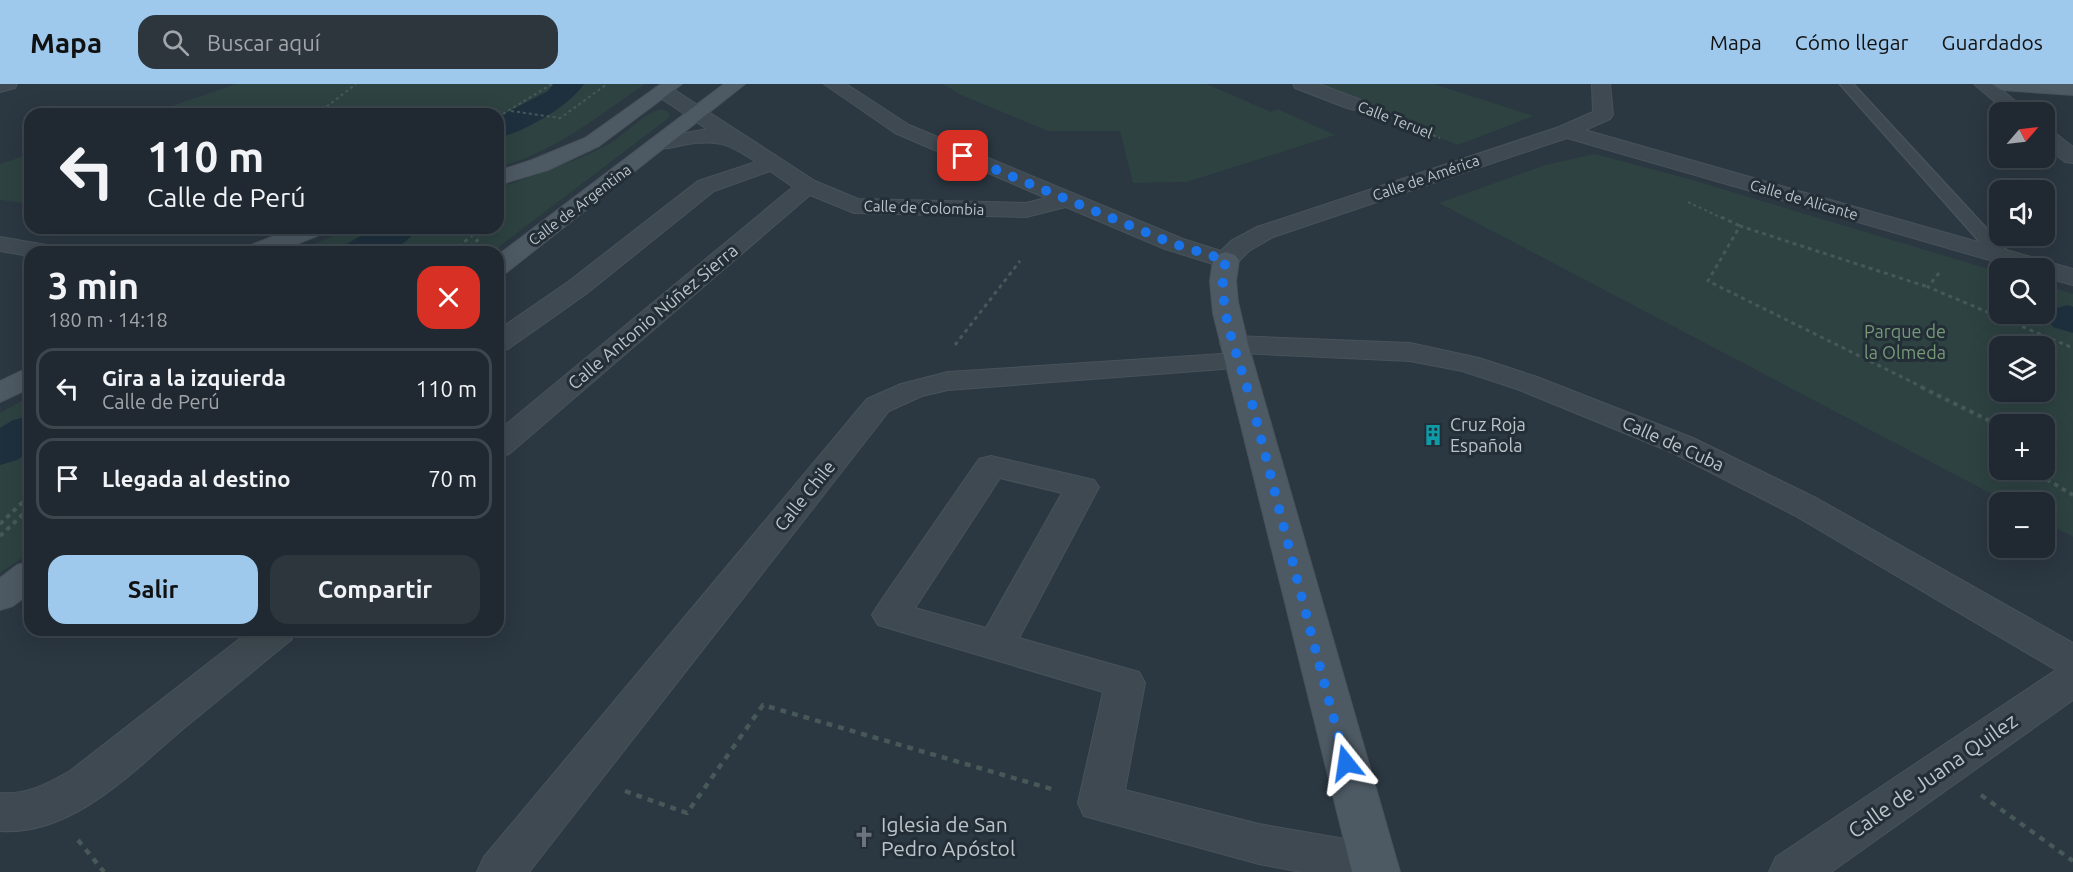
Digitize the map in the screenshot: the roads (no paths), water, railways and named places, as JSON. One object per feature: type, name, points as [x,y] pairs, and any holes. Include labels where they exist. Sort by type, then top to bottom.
[{"type":"street","points":[[0,87],[8,84]]},
{"type":"street","name":"Calle de Argentina","points":[[504,262],[736,84]]},
{"type":"street","points":[[832,84],[902,129],[1174,244],[1226,260],[1222,276],[1224,298],[1237,352],[1375,869],[1259,844],[1100,803],[1125,683],[891,615],[991,466],[1083,488],[996,645]]},
{"type":"street","name":"Calle Teruel","points":[[1302,84],[1354,104]]},
{"type":"street","name":"Calle de América","points":[[1226,260],[1240,246],[1265,232],[1566,131],[1603,115],[1601,84]]},
{"type":"street","points":[[1983,84],[2006,102]]},
{"type":"street","points":[[2001,84],[2073,89]]},
{"type":"street","points":[[504,176],[540,165],[592,142],[668,88]]},
{"type":"street","name":"Calle de Colombia","points":[[668,88],[698,113],[807,186],[854,206],[1026,210],[1066,200]]},
{"type":"street","name":"Calle de Alicante","points":[[1566,131],[2008,258]]},
{"type":"street","name":"Calle de Argentina","points":[[662,143],[706,135],[736,139]]},
{"type":"street","points":[[2055,143],[2073,157]]},
{"type":"street","points":[[1458,145],[1489,156]]},
{"type":"street","points":[[504,339],[577,288],[706,186],[773,164]]},
{"type":"street","name":"Calle Antonio Núñez Sierra","points":[[504,442],[807,186]]},
{"type":"street","points":[[270,246],[301,234]]},
{"type":"street","points":[[0,244],[24,248]]},
{"type":"street","name":"Calle de Alicante","points":[[2055,272],[2073,277]]},
{"type":"street","name":"Calle Chile","points":[[501,872],[878,405],[926,384],[1237,352]]},
{"type":"street","name":"Calle de Cuba","points":[[1237,352],[1410,352],[1468,364],[1527,383],[1682,445],[1806,507],[2073,661]]},
{"type":"street","points":[[0,393],[24,379]]},
{"type":"street","points":[[0,597],[24,579]]},
{"type":"street","points":[[0,812],[14,813],[50,804],[86,784],[270,636]]},
{"type":"street","name":"Calle de Juana Quilez","points":[[1793,872],[2073,679]]},
{"type":"lane","points":[[1846,84],[2002,256]]},
{"type":"waterway","points":[[504,126],[558,97],[570,84]]},
{"type":"waterway","points":[[371,246],[390,234]]},
{"type":"waterway","points":[[2068,318],[2073,320]]},
{"type":"waterway","points":[[0,450],[24,434]]},
{"type":"place","name":"Cruz Roja Española","points":[[1433,435]]},
{"type":"place","name":"Iglesia de San Pedro Apóstol","points":[[864,837]]},
{"type":"park label","name":"Parque de la Olmeda","points":[[1905,342]]}]
